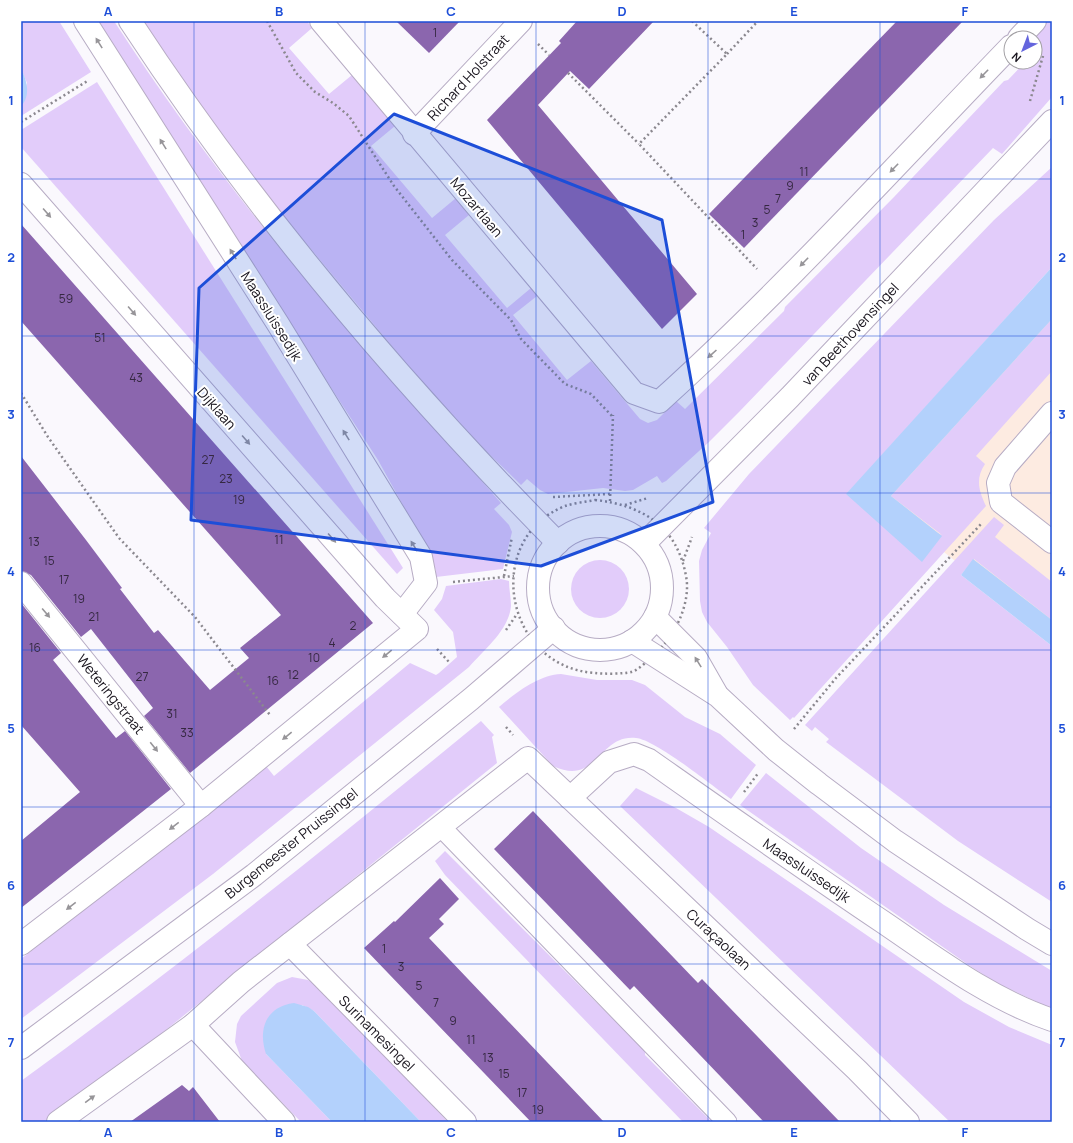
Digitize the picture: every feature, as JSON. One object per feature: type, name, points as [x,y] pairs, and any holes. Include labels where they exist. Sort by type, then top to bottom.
[{"type":"street","name":"Maassluissedijk","points":[[85,21],[278,324],[420,556],[426,583],[409,621]]},
{"type":"street","points":[[130,21],[166,76],[284,236],[431,409],[558,543]]},
{"type":"street","name":"Mozartlaan","points":[[321,21],[414,134],[634,393],[659,402],[718,349],[772,294]]},
{"type":"street","name":"Richard Holstraat","points":[[414,134],[521,21]]},
{"type":"street","points":[[1027,30],[1035,21]]},
{"type":"street","points":[[772,294],[1003,54]]},
{"type":"street","name":"van Beethovensingel","points":[[644,544],[790,397],[1052,121]]},
{"type":"street","name":"Dijklaan","points":[[21,184],[364,575],[409,621]]},
{"type":"street","points":[[1052,413],[1005,467],[998,483],[1001,502],[1052,542]]},
{"type":"street","points":[[601,526],[617,528],[632,534],[644,544],[652,554],[662,579],[660,605],[655,617],[641,635],[619,647],[605,650],[591,649],[577,645],[564,638],[554,628],[544,612],[538,594],[540,575],[544,563],[558,543],[570,533],[585,528],[601,526]]},
{"type":"street","name":"Weteringstraat","points":[[21,583],[201,806]]},
{"type":"street","points":[[655,617],[696,658],[718,696]]},
{"type":"street","points":[[21,944],[201,806],[281,740],[409,621]]},
{"type":"street","name":"Burgemeester Pruissingel","points":[[21,1048],[254,874],[471,699],[554,628]]},
{"type":"street","points":[[632,641],[718,696],[776,750],[825,789],[901,845],[1052,944]]},
{"type":"street","name":"Maassluissedijk","points":[[570,798],[610,762],[634,754],[649,760],[796,863],[955,970],[1027,1011],[1052,1020]]},
{"type":"street","name":"Curaçaolaan","points":[[441,827],[528,758],[851,1064],[908,1122]]},
{"type":"street","points":[[58,1122],[193,1025],[241,982],[441,827]]},
{"type":"street","name":"Surinamesingel","points":[[290,944],[465,1122]]},
{"type":"street","points":[[193,1025],[284,1122]]},
{"type":"lane","points":[[441,827],[727,1122]]},
{"type":"path","points":[[267,21],[296,73],[315,92],[333,103],[349,116],[394,186],[452,260],[511,320],[521,339],[565,384],[591,394],[612,416],[610,502]]},
{"type":"path","points":[[692,21],[726,54]]},
{"type":"path","points":[[639,144],[758,21]]},
{"type":"path","points":[[1028,105],[1032,98],[1044,52]]},
{"type":"path","points":[[568,73],[639,144],[759,271],[772,294]]},
{"type":"path","points":[[21,122],[92,78]]},
{"type":"path","points":[[21,393],[48,437],[119,538],[196,617],[272,717],[266,722],[281,740]]},
{"type":"path","points":[[836,678],[1001,502]]},
{"type":"path","points":[[451,582],[514,576],[514,601],[517,614],[534,644],[559,664],[586,673],[632,672],[654,654],[672,634],[683,607]]},
{"type":"highlighted area","points":[[394,114],[662,220],[713,502],[541,566],[191,520],[199,288]]},
{"type":"shaded area","points":[[21,21],[59,21],[91,72],[21,116],[21,106],[27,83],[21,69]]},
{"type":"shaded area","points":[[93,21],[114,21],[194,137],[280,249],[361,344],[501,503],[494,509],[509,525],[512,532],[503,569],[436,577],[436,571],[431,556],[378,460]]},
{"type":"shaded area","points":[[141,21],[307,21],[312,28],[289,48],[329,94],[352,75],[395,126],[371,146],[432,218],[456,198],[469,215],[445,235],[507,308],[531,288],[537,296],[513,315],[567,380],[591,361],[640,419],[648,423],[657,420],[676,401],[685,409],[784,311],[785,307],[894,197],[1004,81],[1008,80],[1017,70],[1043,70],[1043,30],[1039,30],[1047,21],[1052,21],[1052,97],[1002,154],[993,148],[709,442],[666,481],[662,483],[657,476],[633,490],[625,491],[603,488],[548,494],[540,490],[527,479],[521,485],[486,451],[421,381],[280,212],[232,150]]},
{"type":"shaded area","points":[[97,82],[403,568],[397,574],[21,147],[21,130]]},
{"type":"shaded area","points":[[1052,167],[1052,267],[847,494],[942,535],[891,496],[1052,319],[1052,371],[976,456],[985,464],[980,475],[979,485],[981,495],[986,506],[794,718],[793,717],[790,720],[753,685],[727,647],[707,622],[702,612],[700,601],[699,561],[702,550],[711,533],[704,528],[749,474],[994,220]]},
{"type":"shaded area","points":[[1052,290],[1052,637],[870,494]]},
{"type":"shaded area","points":[[994,517],[1004,525],[995,537],[1052,582],[1052,620],[974,559],[961,575],[1052,646],[1052,902],[958,841],[826,742],[829,739],[815,727],[812,731],[805,725]]},
{"type":"shaded area","points":[[594,560],[606,560],[621,568],[629,583],[629,595],[621,610],[606,618],[594,618],[579,610],[571,595],[571,583],[579,568]]},
{"type":"shaded area","points":[[501,579],[509,581],[511,606],[509,615],[506,623],[495,639],[469,667],[213,874],[21,1019],[21,959],[266,766],[274,776],[410,663],[436,675],[439,673],[457,657],[453,632],[434,610],[442,599],[446,586]]},
{"type":"shaded area","points":[[561,674],[597,680],[632,680],[645,685],[685,717],[720,734],[756,765],[731,799],[670,754],[656,746],[636,738],[623,739],[613,744],[589,765],[580,770],[568,771],[553,766],[499,707],[512,696],[536,681]]},
{"type":"shaded area","points":[[481,721],[494,735],[492,737],[497,763],[141,1050],[44,1122],[21,1122],[21,1081],[138,994],[254,904]]},
{"type":"shaded area","points":[[766,773],[861,848],[944,905],[1052,971],[1052,1009],[995,982],[970,966],[740,805]]},
{"type":"shaded area","points":[[636,788],[676,808],[709,827],[964,1002],[1009,1027],[1052,1045],[1052,1122],[950,1122],[620,806]]},
{"type":"shaded area","points":[[445,851],[621,1027],[628,1025],[645,1043],[645,1055],[712,1122],[683,1122],[445,875],[435,861]]},
{"type":"shaded area","points":[[292,977],[308,980],[319,987],[448,1122],[421,1122],[314,1011],[302,1005],[266,1054],[332,1122],[301,1122],[242,1061],[235,1042],[237,1024],[241,1016],[277,983]]},
{"type":"water","points":[[21,69],[25,78],[27,93],[21,106]]},
{"type":"water","points":[[1052,267],[1052,319],[891,496],[942,536],[922,562],[846,494]]},
{"type":"water","points":[[973,559],[1052,620],[1052,646],[961,575]]},
{"type":"water","points":[[294,1003],[308,1007],[314,1011],[421,1122],[332,1122],[266,1054],[263,1036],[266,1021],[276,1009],[284,1005]]},
{"type":"building","points":[[396,21],[460,21],[429,53]]},
{"type":"building","points":[[577,21],[654,21],[589,89],[570,71],[538,105],[697,294],[662,329],[487,120],[561,43],[559,41]]},
{"type":"building","points":[[897,21],[963,21],[744,248],[709,214]]},
{"type":"building","points":[[21,224],[373,623],[190,773],[144,716],[153,708],[91,629],[81,637],[31,575],[21,571],[21,456],[86,540],[122,588],[120,589],[154,633],[158,630],[210,690],[249,658],[240,648],[281,615],[21,321]]},
{"type":"building","points":[[21,603],[61,653],[53,660],[116,738],[125,731],[171,789],[21,908],[21,841],[80,792],[21,725]]},
{"type":"building","points":[[533,811],[698,983],[702,979],[840,1122],[764,1122],[634,986],[630,990],[494,849]]},
{"type":"building","points":[[440,878],[459,899],[439,919],[444,924],[429,938],[604,1122],[531,1122],[364,948],[394,921],[395,922]]},
{"type":"building","points":[[182,1085],[189,1091],[193,1087],[220,1122],[130,1122]]}]
